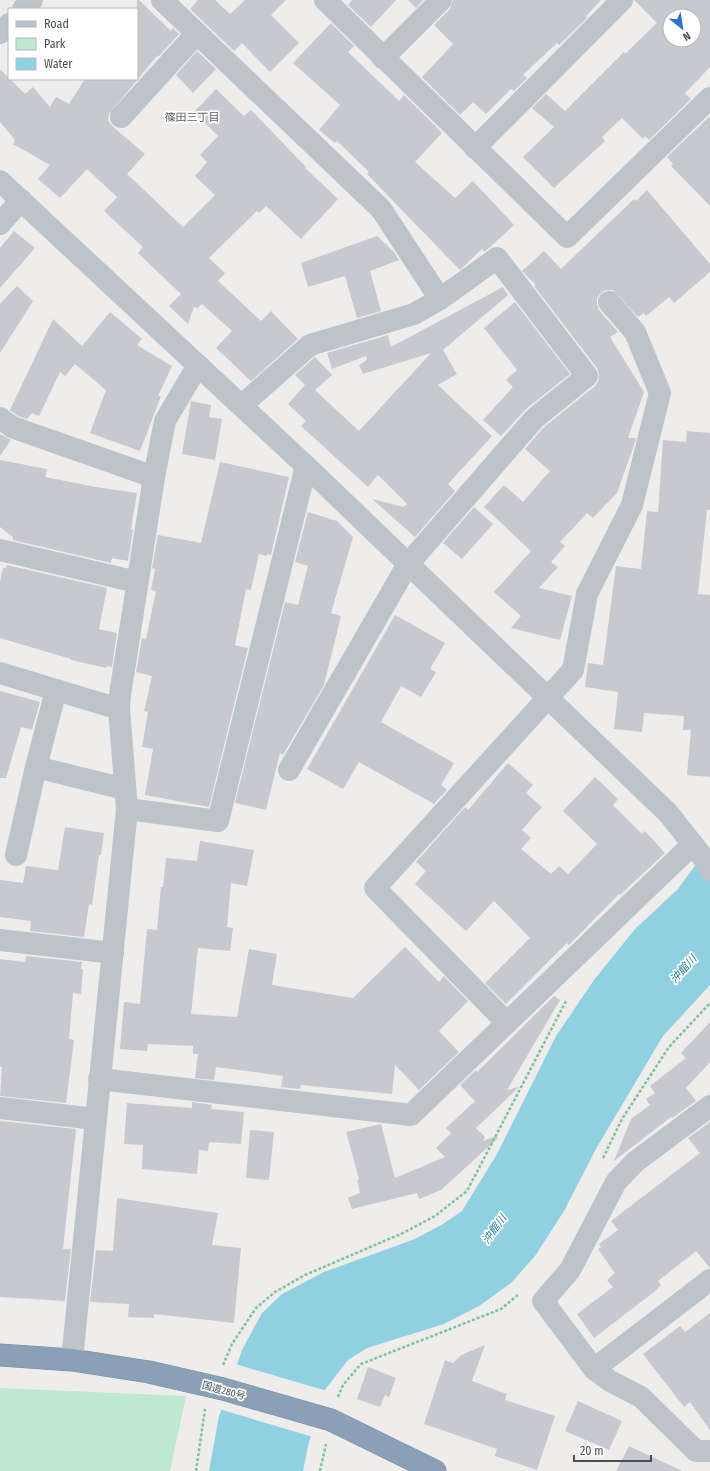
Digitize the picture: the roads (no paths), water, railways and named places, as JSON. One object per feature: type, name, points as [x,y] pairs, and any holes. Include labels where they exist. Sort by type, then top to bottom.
[{"type":"highway","name":"国道280号","points":[[0,1355],[72,1360],[149,1372],[222,1389],[327,1419],[435,1471]]},
{"type":"street","points":[[25,8],[32,0]]},
{"type":"street","points":[[162,0],[381,209],[440,299]]},
{"type":"street","points":[[325,0],[567,237],[710,98]]},
{"type":"street","points":[[383,58],[441,0]]},
{"type":"street","points":[[475,148],[622,0]]},
{"type":"street","points":[[0,33],[8,25]]},
{"type":"street","points":[[121,117],[197,33]]},
{"type":"street","points":[[0,180],[242,405],[668,813],[702,857],[507,1022],[411,1115],[100,1079]]},
{"type":"street","points":[[0,224],[21,200]]},
{"type":"street","points":[[242,405],[310,345],[414,314],[440,299],[497,258],[587,376],[534,419],[408,564],[289,770]]},
{"type":"street","points":[[507,1022],[375,888],[573,670],[587,594],[632,505],[660,393],[634,332],[609,302]]},
{"type":"street","points":[[72,1360],[126,799],[119,709],[137,582],[154,477],[165,422],[198,365]]},
{"type":"street","points":[[0,418],[12,427],[154,477]]},
{"type":"street","points":[[36,767],[126,799],[218,821],[306,466]]},
{"type":"street","points":[[0,550],[137,582]]},
{"type":"street","points":[[0,673],[119,709]]},
{"type":"street","points":[[16,855],[36,767],[56,690]]},
{"type":"street","points":[[0,940],[112,953]]},
{"type":"street","points":[[710,1106],[635,1162],[616,1182],[570,1270],[543,1301],[594,1369],[610,1381],[641,1397],[696,1451],[710,1451]]},
{"type":"street","points":[[0,1108],[96,1119]]},
{"type":"street","points":[[594,1369],[710,1280]]},
{"type":"water","name":"沖館川","points":[[710,849],[710,985],[663,1036],[597,1147],[564,1211],[535,1256],[511,1283],[479,1306],[444,1324],[367,1348],[348,1360],[324,1391],[308,1446],[303,1471],[209,1471],[219,1416],[242,1350],[262,1313],[282,1294],[324,1272],[415,1239],[443,1224],[462,1211],[497,1154],[556,1036],[594,980],[635,929],[678,889],[702,856]]},
{"type":"district","name":"篠田三丁目","points":[[192,117]]}]
